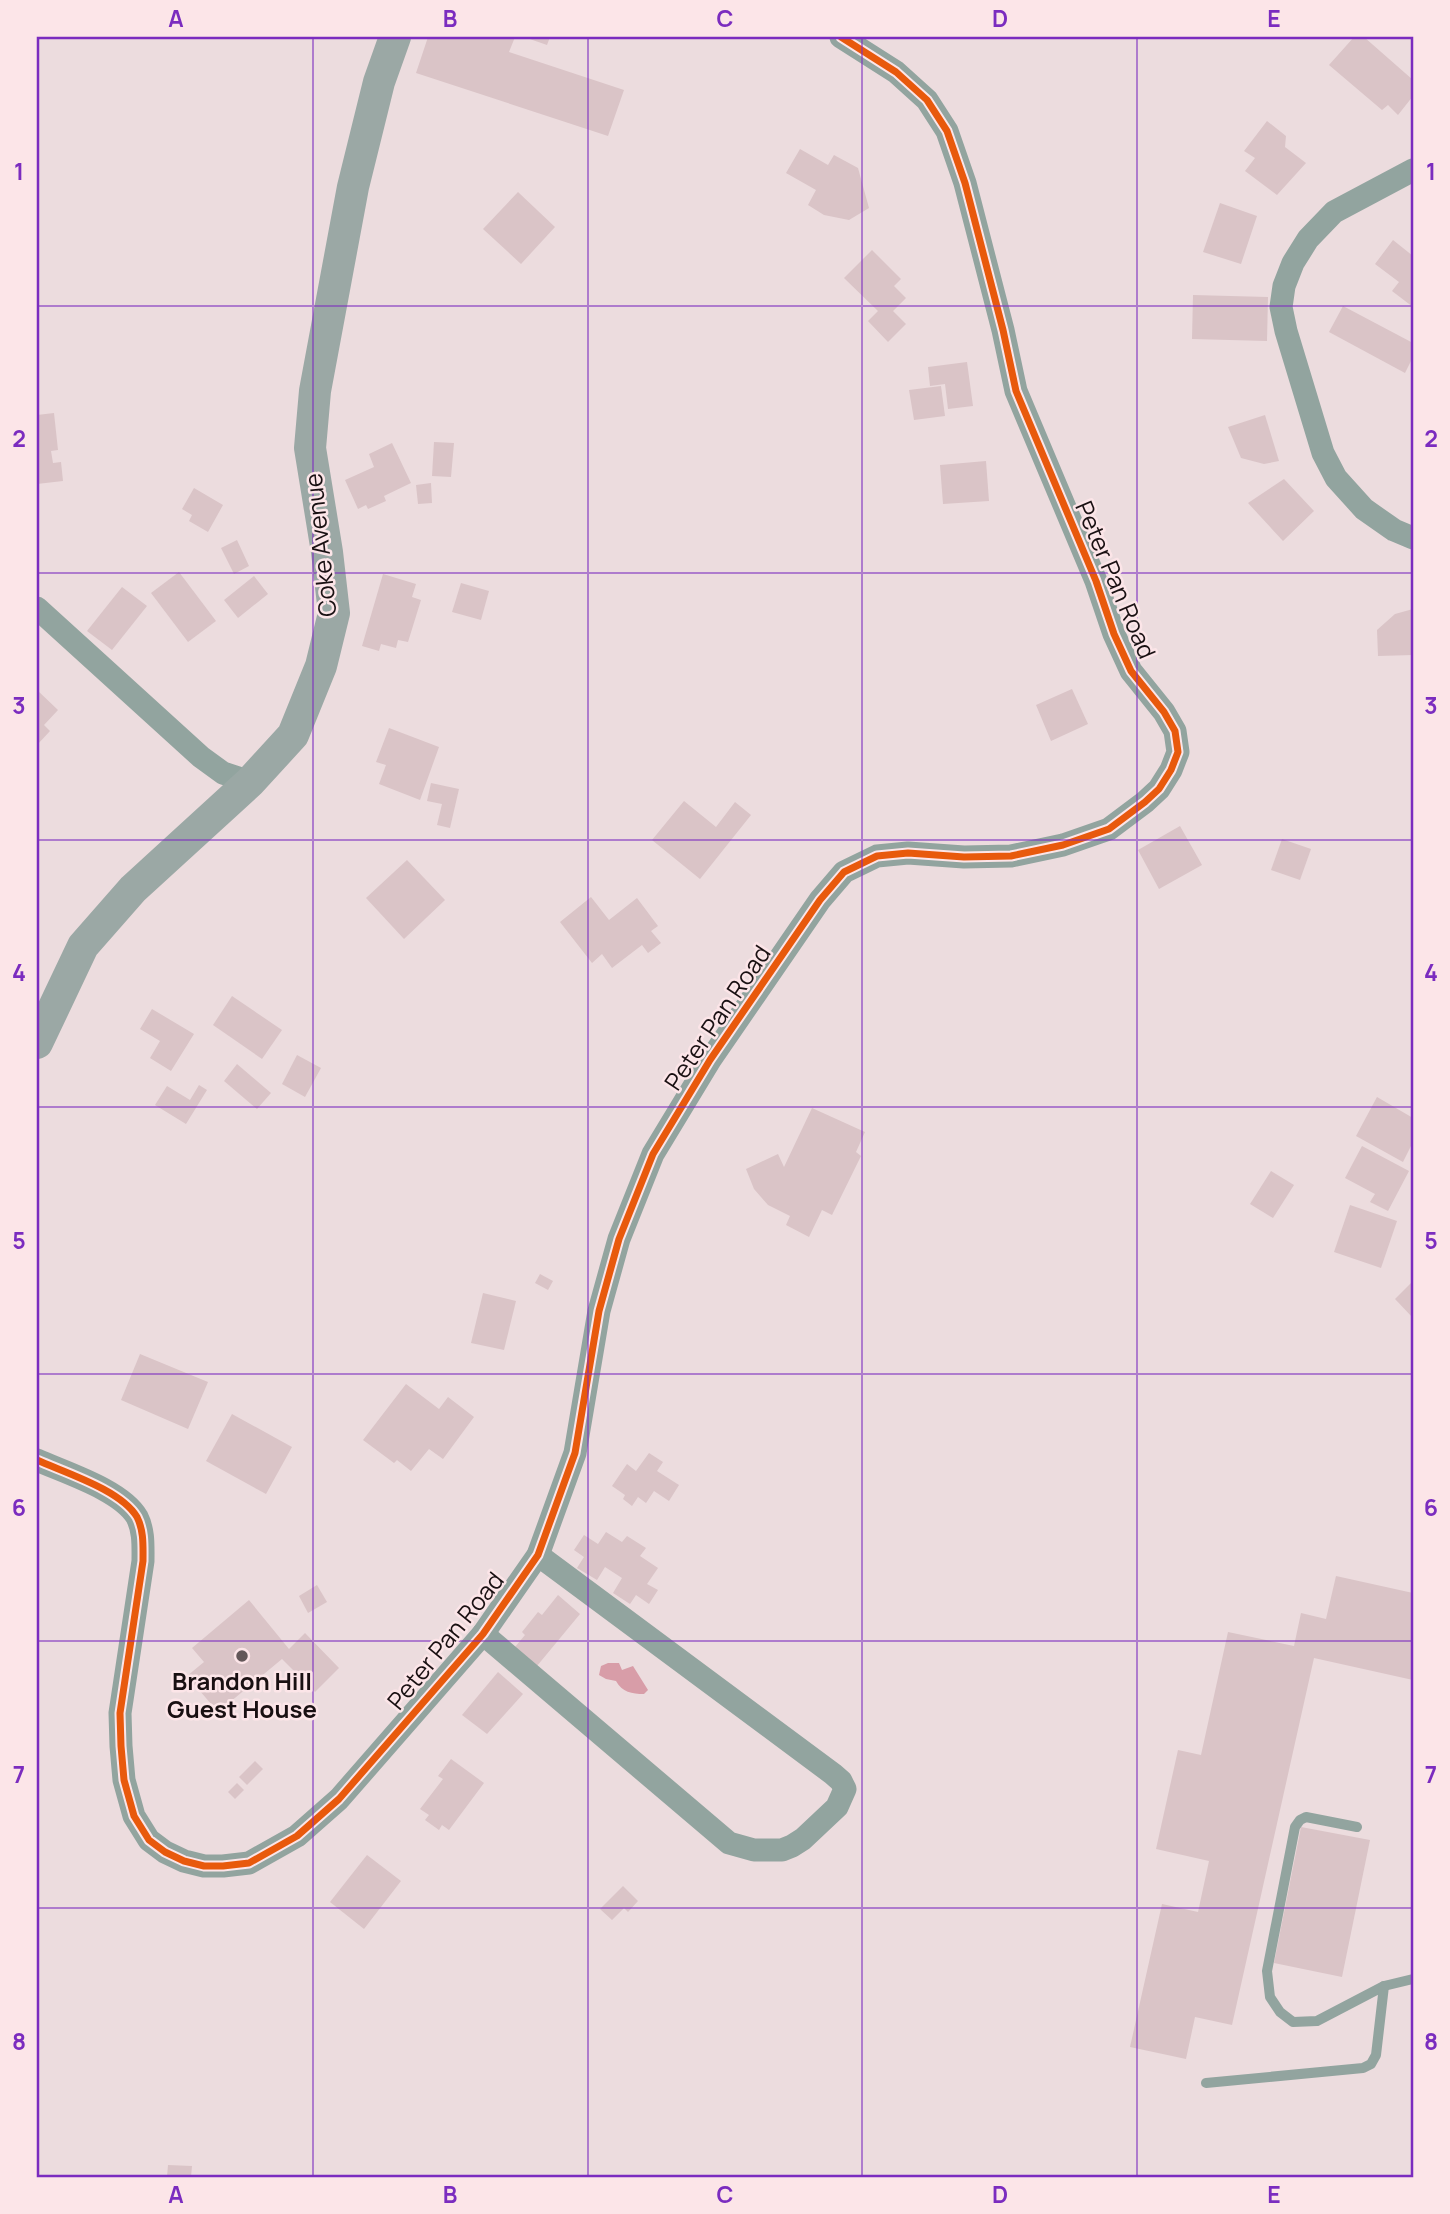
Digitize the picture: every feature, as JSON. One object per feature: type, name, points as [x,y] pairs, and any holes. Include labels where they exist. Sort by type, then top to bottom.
[{"type":"street","name":"Coke Avenue","points":[[39,1032],[83,946],[133,889],[250,782],[292,735],[321,666],[334,613],[310,448],[315,391],[353,187],[379,82],[395,37]]},
{"type":"street","name":"Peter Pan Road","points":[[37,1460],[111,1493],[126,1503],[138,1518],[143,1536],[143,1561],[120,1713],[121,1746],[124,1780],[134,1816],[149,1840],[184,1861],[213,1866],[248,1863],[297,1836],[339,1799],[483,1634],[538,1555],[575,1453],[599,1311],[619,1239],[653,1154],[710,1060],[820,900],[844,872],[877,856],[908,853],[964,857],[1011,856],[1063,845],[1109,829],[1159,789],[1171,769],[1178,752],[1175,731],[1164,712],[1131,671],[1016,391],[965,183],[947,131],[927,100],[896,72],[841,37]]},
{"type":"street","points":[[1413,170],[1334,212],[1308,239],[1293,263],[1284,286],[1281,307],[1322,453],[1336,478],[1364,509],[1394,530],[1413,538]]},
{"type":"street","points":[[37,608],[201,757],[223,773],[250,782]]},
{"type":"street","points":[[483,1634],[729,1843],[754,1850],[782,1850],[803,1839],[837,1807],[845,1789],[834,1774],[538,1555]]},
{"type":"lane","points":[[1357,1827],[1306,1817],[1300,1819],[1294,1827],[1267,1970],[1270,1997],[1280,2012],[1293,2022],[1317,2021],[1384,1986],[1413,1979]]},
{"type":"lane","points":[[1206,2083],[1363,2068],[1371,2064],[1376,2055],[1384,1986]]},
{"type":"shaded area","points":[[619,1663],[622,1670],[633,1666],[648,1690],[644,1694],[631,1693],[621,1688],[616,1681],[599,1675],[601,1666]]},
{"type":"building","points":[[428,37],[515,37],[509,52],[624,90],[608,136],[416,73]]},
{"type":"building","points":[[524,37],[550,37],[547,45]]},
{"type":"building","points":[[1354,37],[1364,37],[1413,80],[1413,96],[1398,115],[1388,105],[1382,110],[1329,65]]},
{"type":"building","points":[[1267,121],[1286,136],[1285,147],[1306,163],[1277,195],[1245,171],[1255,158],[1244,151]]},
{"type":"building","points":[[800,149],[828,165],[834,155],[858,168],[869,208],[849,220],[824,215],[808,205],[816,190],[786,173]]},
{"type":"building","points":[[518,192],[555,227],[521,264],[483,229]]},
{"type":"building","points":[[1220,203],[1257,216],[1241,264],[1203,252]]},
{"type":"building","points":[[1393,240],[1413,256],[1413,307],[1392,291],[1399,282],[1375,264]]},
{"type":"building","points":[[872,250],[901,279],[894,286],[906,298],[893,311],[906,324],[888,342],[868,321],[878,311],[844,278]]},
{"type":"building","points":[[1193,295],[1268,297],[1267,341],[1192,339]]},
{"type":"building","points":[[1343,306],[1413,343],[1413,357],[1405,373],[1329,332]]},
{"type":"building","points":[[967,362],[973,406],[948,409],[945,384],[930,386],[928,367]]},
{"type":"building","points":[[941,386],[945,416],[914,420],[909,390]]},
{"type":"building","points":[[54,413],[58,450],[51,451],[53,463],[61,462],[63,481],[37,484],[37,415]]},
{"type":"building","points":[[1265,415],[1279,461],[1264,464],[1241,458],[1228,427]]},
{"type":"building","points":[[434,442],[454,443],[451,477],[432,476]]},
{"type":"building","points":[[392,443],[411,483],[384,496],[386,501],[368,509],[366,505],[358,509],[345,480],[374,467],[369,454]]},
{"type":"building","points":[[986,461],[989,501],[943,504],[940,465]]},
{"type":"building","points":[[1284,479],[1314,511],[1283,541],[1248,503]]},
{"type":"building","points":[[431,483],[432,503],[418,504],[416,485]]},
{"type":"building","points":[[194,488],[223,505],[208,532],[189,521],[192,515],[182,509]]},
{"type":"building","points":[[237,540],[249,566],[234,574],[221,548]]},
{"type":"building","points":[[179,572],[216,621],[188,642],[151,593]]},
{"type":"building","points":[[383,574],[416,584],[412,597],[421,600],[408,642],[398,640],[396,648],[381,644],[379,651],[362,646]]},
{"type":"building","points":[[254,576],[268,594],[238,618],[224,600]]},
{"type":"building","points":[[461,583],[489,591],[481,620],[452,612]]},
{"type":"building","points":[[122,587],[147,606],[112,650],[87,631]]},
{"type":"building","points":[[1413,609],[1413,655],[1378,656],[1377,630],[1395,614]]},
{"type":"building","points":[[1072,689],[1088,724],[1051,741],[1036,705]]},
{"type":"building","points":[[37,690],[58,710],[44,725],[50,731],[37,745]]},
{"type":"building","points":[[389,728],[439,747],[420,800],[379,784],[386,765],[376,762]]},
{"type":"building","points":[[431,783],[459,789],[450,828],[437,825],[442,804],[427,801]]},
{"type":"building","points":[[684,801],[716,827],[735,802],[751,815],[700,879],[652,840]]},
{"type":"building","points":[[1180,826],[1202,865],[1159,889],[1138,850]]},
{"type":"building","points":[[1282,839],[1311,849],[1300,880],[1271,870]]},
{"type":"building","points":[[407,860],[445,900],[404,939],[366,898]]},
{"type":"building","points":[[591,897],[609,920],[637,898],[658,926],[651,931],[661,943],[648,953],[642,945],[612,968],[602,954],[592,963],[560,922]]},
{"type":"building","points":[[232,996],[282,1030],[262,1059],[213,1025]]},
{"type":"building","points":[[152,1009],[194,1034],[171,1071],[150,1058],[160,1041],[140,1029]]},
{"type":"building","points":[[297,1055],[321,1068],[305,1097],[282,1084]]},
{"type":"building","points":[[237,1064],[271,1093],[257,1109],[224,1081]]},
{"type":"building","points":[[199,1085],[207,1090],[186,1124],[155,1105],[167,1086],[190,1100]]},
{"type":"building","points":[[1377,1097],[1413,1118],[1413,1142],[1403,1162],[1356,1136]]},
{"type":"building","points":[[812,1108],[865,1132],[856,1152],[861,1156],[832,1215],[822,1210],[809,1237],[786,1225],[790,1216],[768,1205],[754,1189],[746,1169],[778,1154],[784,1167]]},
{"type":"building","points":[[1362,1146],[1409,1171],[1388,1211],[1370,1202],[1375,1194],[1345,1178]]},
{"type":"building","points":[[1271,1171],[1294,1185],[1273,1218],[1250,1204]]},
{"type":"building","points":[[1350,1205],[1397,1221],[1381,1268],[1334,1252]]},
{"type":"building","points":[[540,1274],[553,1281],[548,1290],[535,1283]]},
{"type":"building","points":[[1413,1281],[1413,1318],[1395,1299]]},
{"type":"building","points":[[483,1293],[516,1301],[504,1350],[471,1343]]},
{"type":"building","points":[[140,1354],[208,1382],[188,1429],[121,1400]]},
{"type":"building","points":[[406,1384],[439,1409],[448,1397],[474,1417],[443,1459],[429,1449],[411,1471],[397,1460],[394,1463],[363,1440]]},
{"type":"building","points":[[232,1414],[292,1447],[266,1494],[206,1461]]},
{"type":"building","points":[[649,1453],[663,1462],[657,1471],[679,1485],[669,1501],[654,1491],[646,1503],[638,1497],[632,1506],[623,1499],[625,1495],[612,1486],[627,1464],[636,1471]]},
{"type":"building","points":[[606,1532],[622,1542],[627,1536],[646,1548],[640,1556],[658,1568],[647,1584],[658,1590],[649,1604],[636,1595],[630,1604],[613,1593],[622,1578],[605,1567],[597,1580],[577,1568],[584,1557],[574,1550],[584,1535],[598,1544]]},
{"type":"building","points":[[1336,1576],[1413,1593],[1413,1680],[1314,1658],[1232,2025],[1195,2017],[1186,2059],[1130,2047],[1162,1904],[1198,1912],[1209,1861],[1156,1849],[1178,1750],[1201,1755],[1228,1632],[1294,1646],[1301,1613],[1326,1619]]},
{"type":"building","points":[[317,1585],[327,1602],[308,1613],[299,1596]]},
{"type":"building","points":[[558,1595],[580,1614],[532,1672],[510,1653],[525,1635],[522,1632],[538,1612],[542,1615]]},
{"type":"building","name":"Brandon Hill Guest House","points":[[249,1600],[289,1649],[305,1633],[339,1668],[315,1692],[282,1659],[218,1712],[187,1676],[204,1662],[192,1648]]},
{"type":"building","points":[[498,1672],[523,1694],[487,1734],[462,1715]]},
{"type":"building","points":[[451,1759],[484,1783],[449,1830],[442,1825],[439,1830],[425,1820],[429,1815],[420,1809],[443,1779],[438,1776]]},
{"type":"building","points":[[255,1761],[263,1769],[247,1785],[239,1777]]},
{"type":"building","points":[[237,1783],[244,1790],[235,1799],[228,1792]]},
{"type":"building","points":[[1301,1827],[1370,1840],[1342,1977],[1274,1963]]},
{"type":"building","points":[[367,1855],[401,1881],[364,1929],[330,1902]]},
{"type":"building","points":[[623,1886],[638,1901],[628,1912],[624,1908],[612,1920],[600,1909]]},
{"type":"building","points":[[168,2165],[192,2166],[191,2177],[167,2177]]},
{"type":"cycle path","points":[[37,1460],[92,1483],[119,1499],[137,1517],[141,1528],[143,1561],[120,1713],[124,1780],[134,1816],[149,1840],[184,1861],[204,1866],[223,1866],[249,1863],[297,1836],[339,1799],[483,1634],[538,1555],[575,1453],[599,1311],[619,1239],[653,1154],[710,1060],[820,900],[844,872],[877,856],[908,853],[964,857],[1011,856],[1063,845],[1109,829],[1159,789],[1171,770],[1178,752],[1175,731],[1164,712],[1131,671],[1016,391],[965,183],[947,131],[927,100],[896,72],[841,37]]},
{"type":"place","name":"Brandon Hill Guest House","points":[[242,1656]]}]
